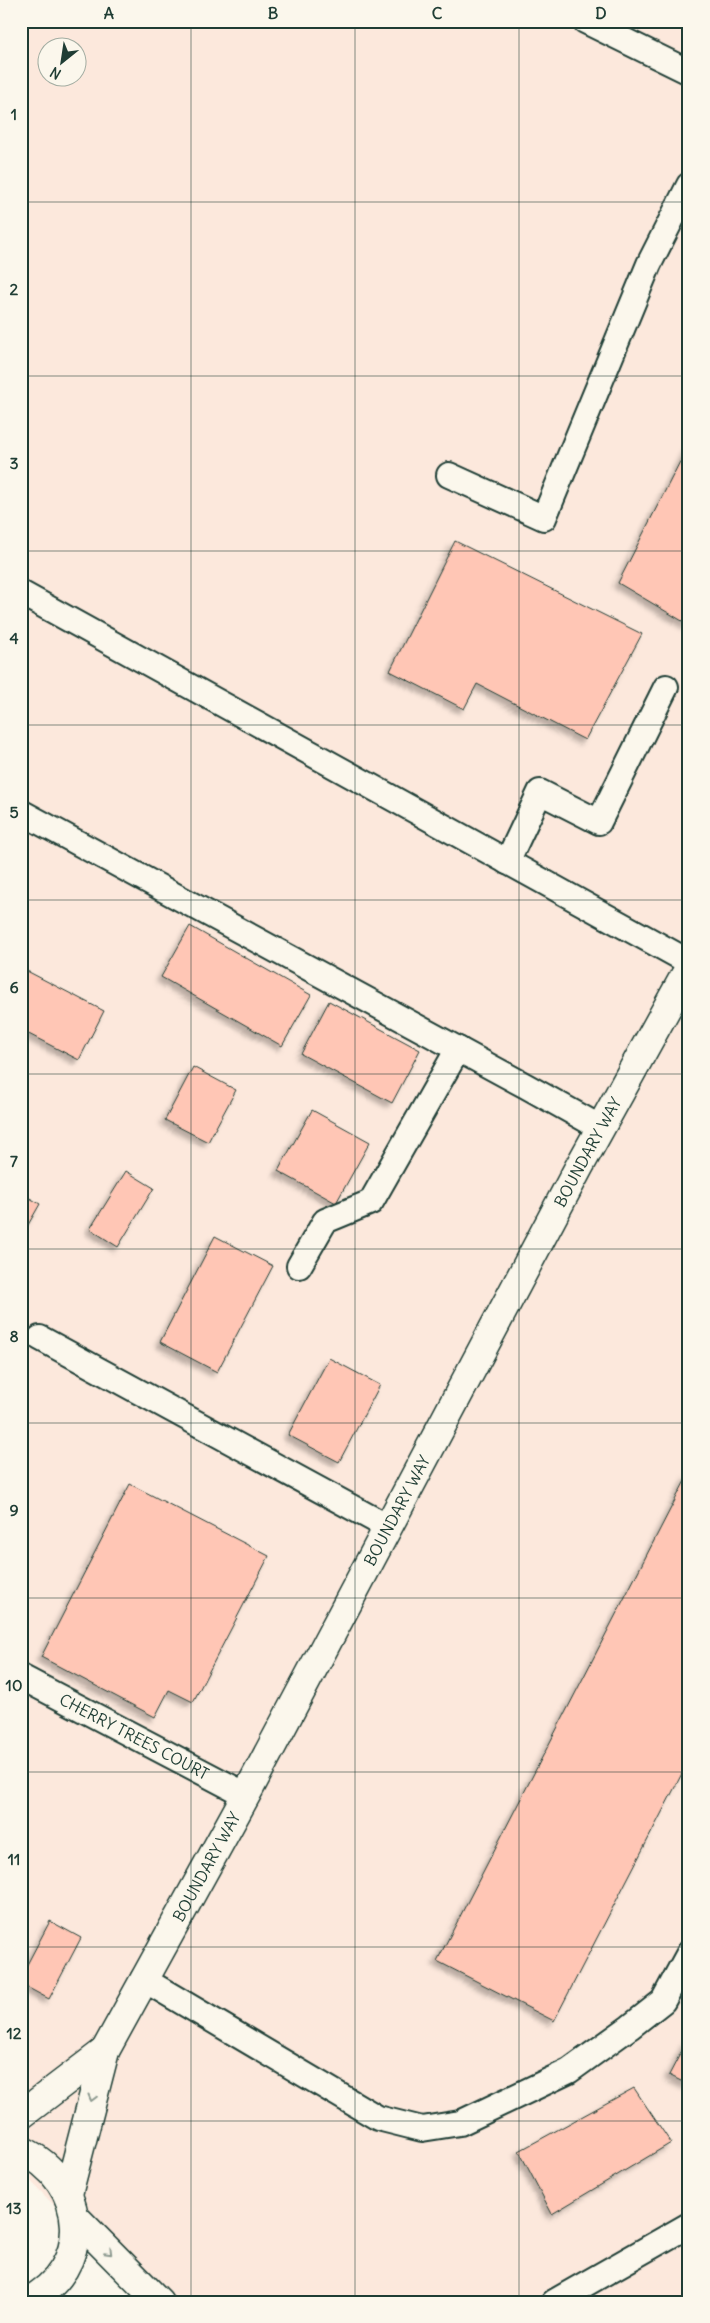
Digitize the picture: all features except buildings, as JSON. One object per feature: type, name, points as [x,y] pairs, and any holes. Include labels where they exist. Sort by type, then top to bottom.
[{"type":"street","name":"BOUNDARY WAY","points":[[31,2299],[54,2282],[66,2264],[74,2241],[71,2206],[105,2051],[246,1795],[601,1128],[689,968]]},
{"type":"street","name":"BOUNDARY WAY","points":[[21,2115],[105,2051]]},
{"type":"street","points":[[21,2150],[38,2158],[56,2174],[71,2206],[159,2302]]},
{"type":"street","points":[[31,2299],[64,2302]]},
{"type":"lane","points":[[585,21],[689,72]]},
{"type":"lane","points":[[449,475],[544,518],[649,264],[689,184]]},
{"type":"lane","points":[[21,593],[689,962]]},
{"type":"lane","points":[[507,862],[540,792],[599,822],[666,687]]},
{"type":"lane","points":[[21,812],[458,1048],[601,1128]]},
{"type":"lane","points":[[299,1266],[325,1221],[371,1202],[458,1048]]},
{"type":"lane","points":[[40,1338],[388,1527]]},
{"type":"lane","name":"CHERRY TREES COURT","points":[[21,1677],[246,1795]]},
{"type":"lane","points":[[143,1979],[378,2118],[422,2129],[460,2122],[569,2070],[630,2027],[662,2001],[689,1953]]},
{"type":"lane","points":[[554,2302],[689,2225]]},
{"type":"shaded area","points":[[21,21],[689,21],[689,2302],[147,2302],[21,2171]]}]
